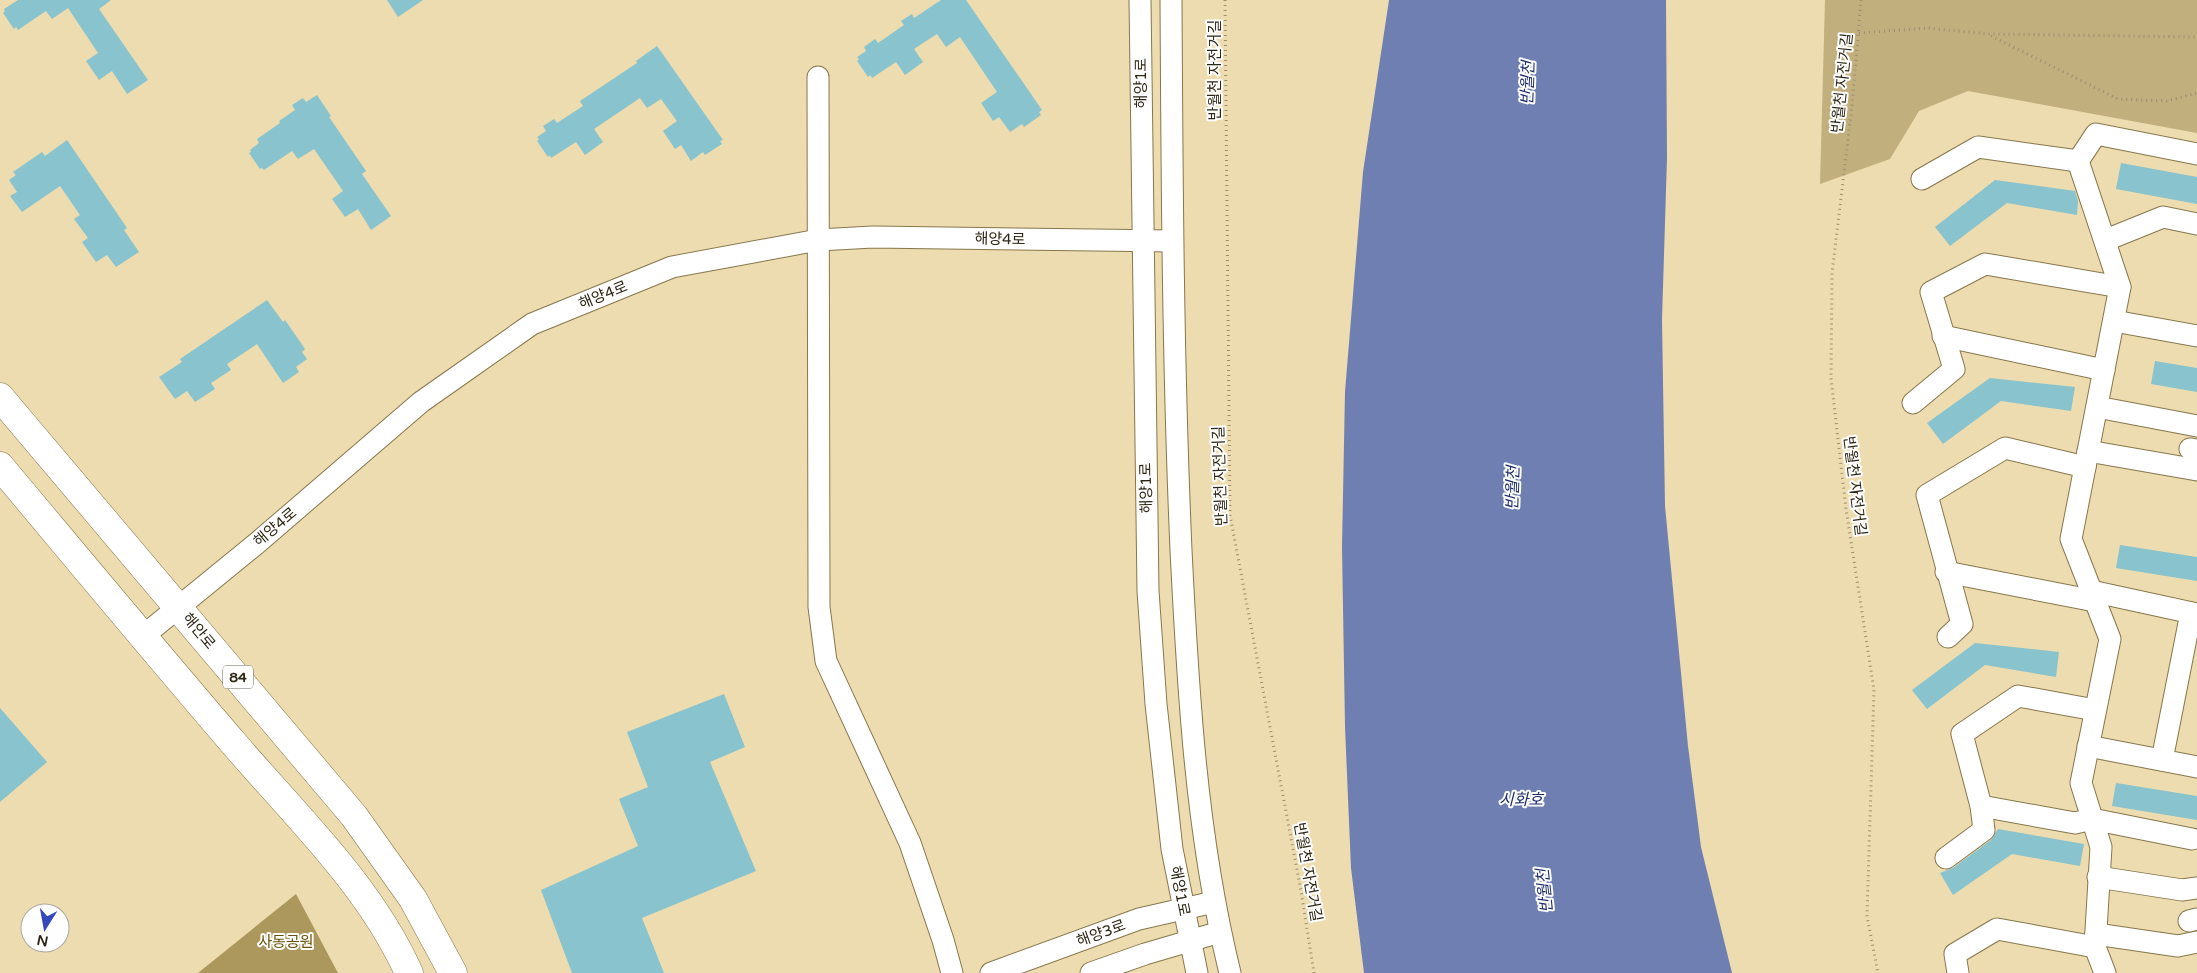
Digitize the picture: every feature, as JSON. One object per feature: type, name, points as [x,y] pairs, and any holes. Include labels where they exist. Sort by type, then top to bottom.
[{"type":"main road","name":"해안로","points":[[0,397],[354,816],[413,899],[453,973]]},
{"type":"main road","points":[[0,466],[142,637],[362,892],[401,956],[408,973]]},
{"type":"street","name":"해양1로","points":[[1140,0],[1148,591],[1156,704],[1172,849],[1189,942],[1197,973]]},
{"type":"street","name":"해양1로","points":[[1171,0],[1172,241],[1178,482],[1187,672],[1197,777],[1214,902],[1230,973]]},
{"type":"street","points":[[818,77],[818,607],[826,661],[910,844],[943,940],[952,973]]},
{"type":"street","points":[[2078,161],[2096,134],[2197,154]]},
{"type":"street","points":[[1922,179],[1978,147],[2078,161]]},
{"type":"street","points":[[2078,161],[2106,240],[2120,287],[2071,539],[2110,639],[2081,783],[2101,847],[2096,940],[2105,973]]},
{"type":"street","points":[[2106,240],[2163,217],[2197,224]]},
{"type":"street","name":"해양4로","points":[[142,637],[421,402],[532,324],[672,267],[818,240],[872,237],[1172,241]]},
{"type":"street","points":[[1913,404],[1954,369],[1931,292],[1985,264],[2120,287]]},
{"type":"street","points":[[2114,321],[2197,336]]},
{"type":"street","points":[[1943,336],[2104,370]]},
{"type":"street","points":[[2097,407],[2197,426]]},
{"type":"street","points":[[1948,638],[1962,624],[1946,572],[1927,495],[2005,448],[2087,459],[2197,470]]},
{"type":"street","points":[[1946,572],[2194,614],[2162,760]]},
{"type":"street","points":[[1946,858],[1984,830],[1962,734],[2018,696],[2095,710]]},
{"type":"street","points":[[2088,746],[2197,767]]},
{"type":"street","points":[[1980,806],[2075,823],[2092,819],[2192,839]]},
{"type":"street","points":[[2098,877],[2182,890],[2197,888]]},
{"type":"street","name":"해양3로","points":[[991,973],[1138,919],[1214,902]]},
{"type":"street","points":[[1958,973],[1955,954],[1997,930],[2178,946],[2197,942]]},
{"type":"street","points":[[1091,973],[1145,954],[1220,932]]},
{"type":"path","name":"반월천 자전거길","points":[[1225,0],[1230,515],[1299,882],[1314,973]]},
{"type":"path","name":"반월천 자전거길","points":[[1861,0],[1859,34],[1832,273],[1831,378],[1846,509],[1874,690],[1867,916],[1878,973]]},
{"type":"path","points":[[1859,34],[1928,28],[1988,34],[2197,37]]},
{"type":"path","points":[[1988,34],[2118,99],[2167,101],[2197,92]]},
{"type":"shaded area","points":[[1825,0],[2197,0],[2197,133],[1968,91],[1919,111],[1890,159],[1820,184]]},
{"type":"green space","name":"사동공원","points":[[296,894],[338,973],[198,973]]},
{"type":"water","name":"시화호","points":[[1389,0],[1666,0],[1667,158],[1662,320],[1665,506],[1688,746],[1701,847],[1732,973],[1364,973],[1351,868],[1345,727],[1342,547],[1345,392],[1363,172]]},
{"type":"building","points":[[18,0],[111,0],[99,9],[148,80],[127,94],[112,71],[99,80],[86,61],[98,53],[68,8],[52,19],[46,11],[18,30],[16,27],[14,29],[3,13],[4,9]]},
{"type":"building","points":[[387,0],[423,0],[398,17]]},
{"type":"building","points":[[941,0],[966,0],[1042,110],[1039,112],[1041,115],[1024,127],[1022,124],[1010,132],[999,117],[993,121],[981,103],[997,92],[960,37],[946,47],[937,34],[914,49],[923,62],[905,75],[896,62],[872,78],[870,75],[868,77],[857,61],[859,59],[857,57],[866,51],[864,47],[875,39],[878,43],[904,25],[901,21],[912,14],[914,18]]},
{"type":"building","points":[[657,46],[723,140],[720,141],[722,144],[705,155],[703,152],[691,161],[681,145],[675,149],[663,131],[677,121],[661,99],[647,108],[640,98],[594,129],[603,142],[585,155],[576,142],[551,158],[550,155],[548,157],[537,141],[539,139],[537,137],[546,131],[543,126],[554,119],[557,123],[583,106],[580,101],[637,63],[636,61]]},
{"type":"building","points":[[317,95],[331,116],[329,117],[366,171],[362,174],[391,216],[371,230],[358,209],[345,217],[332,199],[343,191],[314,149],[298,159],[292,151],[264,170],[260,169],[249,153],[259,143],[257,139],[295,110],[292,105],[303,98],[306,102]]},
{"type":"building","points":[[67,140],[127,228],[124,230],[139,252],[116,267],[107,255],[96,262],[82,242],[88,238],[74,219],[80,215],[60,186],[22,212],[10,196],[17,192],[9,180],[16,175],[13,172],[42,152],[45,156]]},
{"type":"building","points":[[2121,163],[2197,177],[2197,204],[2116,189]]},
{"type":"building","points":[[1995,180],[2075,191],[2078,201],[2077,215],[2007,203],[1950,246],[1935,227]]},
{"type":"building","points":[[267,300],[283,322],[285,320],[305,349],[302,352],[307,359],[296,367],[299,372],[283,383],[257,344],[227,364],[231,370],[211,383],[215,389],[195,402],[187,391],[175,399],[159,377],[182,362],[180,359]]},
{"type":"building","points":[[2155,361],[2197,368],[2197,392],[2151,384]]},
{"type":"building","points":[[1990,378],[2075,387],[2071,411],[2001,401],[1943,444],[1927,423]]},
{"type":"building","points":[[2120,545],[2197,557],[2197,581],[2116,568]]},
{"type":"building","points":[[1975,643],[2059,652],[2056,677],[1985,665],[1927,709],[1912,690]]},
{"type":"building","points":[[724,694],[745,747],[710,762],[756,871],[642,918],[664,973],[572,973],[541,890],[638,846],[619,799],[648,787],[627,732]]},
{"type":"building","points":[[0,708],[47,762],[0,802]]},
{"type":"building","points":[[2116,783],[2197,796],[2197,820],[2112,806]]},
{"type":"building","points":[[1998,829],[2084,844],[2080,866],[2012,854],[1953,895],[1940,873],[1953,868],[1991,840]]},
{"type":"water label","name":"반월천","points":[[1527,83]]},
{"type":"water label","name":"반월천","points":[[1512,488]]},
{"type":"water label","name":"반월천","points":[[1544,891]]}]
